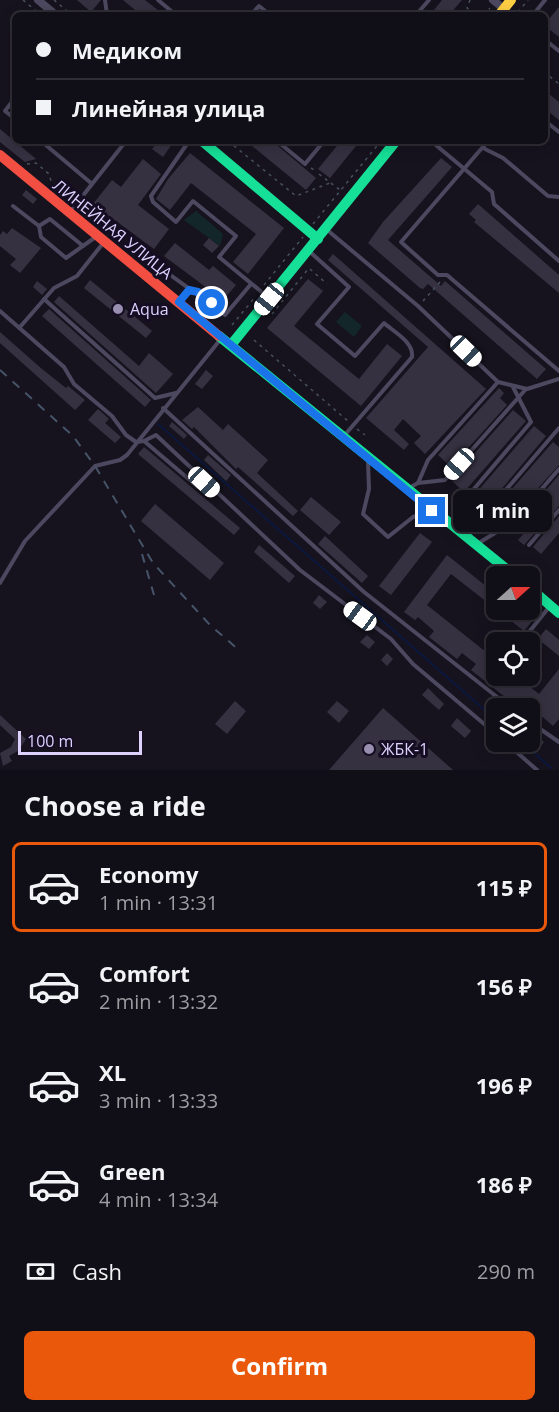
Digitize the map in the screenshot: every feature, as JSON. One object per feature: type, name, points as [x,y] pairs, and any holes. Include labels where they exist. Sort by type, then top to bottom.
[{"type":"main road","points":[[206,144],[318,239]]},
{"type":"main road","points":[[231,345],[394,144]]},
{"type":"main road","name":"ЛИНЕЙНАЯ УЛИЦА","points":[[0,155],[368,459],[503,566]]},
{"type":"main road","points":[[540,596],[557,610]]},
{"type":"street","points":[[38,0],[52,12]]},
{"type":"lane","points":[[158,0],[172,12]]},
{"type":"lane","points":[[419,12],[429,0]]},
{"type":"lane","points":[[535,12],[545,0]]},
{"type":"lane","points":[[254,12],[259,6],[266,12]]},
{"type":"lane","points":[[12,102],[5,111],[12,117]]},
{"type":"lane","points":[[45,144],[91,183]]},
{"type":"lane","points":[[70,213],[124,144]]},
{"type":"lane","points":[[187,144],[151,196],[153,202],[176,222],[193,201],[236,236],[219,257],[269,299]]},
{"type":"lane","points":[[281,144],[305,164],[322,144]]},
{"type":"lane","points":[[434,144],[492,192],[494,204],[559,261]]},
{"type":"lane","points":[[486,144],[401,242],[438,275],[447,274],[559,371]]},
{"type":"lane","points":[[483,147],[503,158],[548,196],[559,196]]},
{"type":"lane","points":[[14,206],[39,226],[41,237],[66,258],[83,246],[101,238]]},
{"type":"lane","points":[[39,226],[50,219],[83,246]]},
{"type":"lane","points":[[326,229],[418,306],[498,381],[512,387],[527,388],[559,379]]},
{"type":"lane","points":[[20,327],[54,288],[76,276],[101,238]]},
{"type":"lane","points":[[308,250],[349,287],[317,324],[355,356],[384,323],[408,343],[413,351],[412,357],[343,438]]},
{"type":"lane","points":[[160,267],[189,290],[198,292],[225,315],[251,284]]},
{"type":"lane","points":[[179,302],[189,290]]},
{"type":"lane","points":[[44,299],[155,398],[176,393]]},
{"type":"lane","points":[[0,311],[64,367],[74,384],[112,416],[126,435],[136,441],[144,441],[156,435],[300,570],[391,639],[413,664],[486,726]]},
{"type":"lane","points":[[0,583],[26,541],[95,466],[120,460],[222,337]]},
{"type":"lane","points":[[418,483],[428,460],[498,381]]},
{"type":"lane","points":[[468,496],[531,422],[512,387]]},
{"type":"lane","points":[[406,489],[418,483],[445,480],[527,388]]},
{"type":"lane","points":[[163,408],[364,592],[498,698]]},
{"type":"lane","points":[[493,505],[559,428]]},
{"type":"lane","points":[[144,441],[198,488]]},
{"type":"lane","points":[[368,459],[369,489],[363,514],[388,537],[413,517],[432,511]]},
{"type":"lane","points":[[477,544],[513,522],[559,469]]},
{"type":"lane","points":[[529,545],[559,510]]},
{"type":"lane","points":[[532,632],[557,610]]},
{"type":"lane","points":[[540,728],[558,740]]},
{"type":"lane","points":[[517,752],[537,770]]},
{"type":"path","points":[[23,0],[37,12]]},
{"type":"path","points":[[54,0],[68,12]]},
{"type":"path","points":[[470,0],[467,8],[472,12]]},
{"type":"path","points":[[504,9],[528,0]]},
{"type":"path","points":[[232,144],[296,195],[330,183]]},
{"type":"path","points":[[25,164],[36,163],[49,174],[51,181],[77,202]]},
{"type":"path","points":[[319,174],[340,191]]},
{"type":"path","points":[[272,314],[309,268],[327,284]]},
{"type":"path","points":[[418,306],[447,274]]},
{"type":"path","points":[[254,340],[365,435]]},
{"type":"green space","points":[[196,211],[223,234],[220,246],[184,220]]},
{"type":"green space","points":[[345,312],[362,326],[354,337],[336,322]]},
{"type":"building","points":[[77,0],[101,0],[91,12]]},
{"type":"building","points":[[123,0],[145,0],[160,12],[137,12]]},
{"type":"building","points":[[442,0],[462,0],[452,12],[432,12]]},
{"type":"building","points":[[559,7],[559,37],[548,28],[548,20]]},
{"type":"building","points":[[548,93],[559,102],[559,120],[548,111]]},
{"type":"building","points":[[0,129],[12,139],[12,144],[18,144],[36,159],[25,162],[0,142]]},
{"type":"building","points":[[156,144],[172,144],[163,157],[152,149]]},
{"type":"building","points":[[250,144],[276,144],[316,178],[306,190]]},
{"type":"building","points":[[339,144],[358,144],[330,178],[318,169]]},
{"type":"building","points":[[190,153],[284,228],[248,274],[233,262],[256,234],[191,183],[170,210],[156,199],[168,179]]},
{"type":"building","points":[[441,158],[452,167],[388,240],[441,286],[445,281],[546,369],[537,379],[428,284],[423,289],[420,288],[368,243],[383,222]]},
{"type":"building","points":[[143,159],[161,174],[138,205],[169,229],[154,249],[93,204],[112,180],[121,187]]},
{"type":"building","points":[[26,190],[37,199],[33,204],[22,195]]},
{"type":"building","points":[[478,204],[559,275],[559,293],[474,222],[476,220],[469,214]]},
{"type":"building","points":[[12,228],[41,248],[20,273],[10,265],[16,259],[0,246],[0,235],[3,231],[7,234]]},
{"type":"building","points":[[209,238],[219,246],[212,253],[203,245]]},
{"type":"building","points":[[175,243],[209,270],[213,266],[236,285],[223,300],[164,256]]},
{"type":"building","points":[[333,254],[486,389],[425,454],[414,443],[421,436],[403,419],[394,430],[409,444],[404,450],[366,418],[428,347],[328,260]]},
{"type":"building","points":[[308,279],[323,291],[294,326],[359,379],[387,344],[402,356],[361,406],[267,328]]},
{"type":"building","name":"Aqua","points":[[90,280],[152,331],[146,338],[84,288]]},
{"type":"building","points":[[37,281],[47,289],[42,295],[33,287]]},
{"type":"building","points":[[59,296],[139,366],[149,353],[173,374],[156,393],[54,302]]},
{"type":"building","points":[[49,309],[151,400],[145,407],[42,316]]},
{"type":"building","points":[[0,332],[42,369],[85,400],[75,410],[0,343]]},
{"type":"building","points":[[206,370],[213,376],[202,389],[195,384]]},
{"type":"building","points":[[499,388],[504,393],[500,398],[507,405],[451,467],[438,455]]},
{"type":"building","points":[[198,407],[223,430],[228,424],[268,460],[257,473],[298,511],[293,516],[238,467],[236,469],[194,427],[192,429],[182,420]]},
{"type":"building","points":[[98,409],[109,419],[105,423],[121,437],[115,443],[88,420]]},
{"type":"building","points":[[513,410],[526,421],[464,492],[452,481]]},
{"type":"building","points":[[172,422],[187,435],[184,439],[169,426]]},
{"type":"building","points":[[534,426],[546,436],[489,504],[476,493]]},
{"type":"building","points":[[553,442],[559,447],[559,465],[511,518],[497,506]]},
{"type":"building","points":[[144,447],[240,528],[234,535],[138,454]]},
{"type":"building","points":[[208,455],[231,475],[226,481],[204,460]]},
{"type":"building","points":[[559,475],[559,506],[524,545],[518,540],[532,524],[523,517]]},
{"type":"building","points":[[311,497],[341,522],[329,535],[300,510]]},
{"type":"building","points":[[155,504],[224,563],[210,580],[141,521]]},
{"type":"building","points":[[559,516],[559,533],[541,554],[533,547]]},
{"type":"building","points":[[420,533],[432,542],[391,595],[379,586]]},
{"type":"building","points":[[325,536],[368,576],[362,583],[318,544]]},
{"type":"building","points":[[259,545],[295,576],[289,583],[254,552]]},
{"type":"building","points":[[447,555],[486,586],[486,601],[451,574],[427,605],[486,652],[486,682],[471,670],[476,664],[462,653],[457,659],[429,637],[434,631],[418,617],[415,620],[404,612]]},
{"type":"building","points":[[319,595],[327,602],[320,609],[313,603]]},
{"type":"building","points":[[510,620],[532,621],[524,631]]},
{"type":"building","points":[[546,629],[559,640],[559,656],[540,641],[540,636]]},
{"type":"building","points":[[367,635],[375,642],[369,649],[360,642]]},
{"type":"building","points":[[387,653],[393,659],[387,666],[381,660]]},
{"type":"building","points":[[559,669],[559,719],[553,726],[540,715],[540,698],[506,698],[491,686],[529,686],[539,694]]},
{"type":"building","points":[[428,688],[444,704],[439,710],[422,695]]},
{"type":"building","points":[[235,701],[246,711],[227,734],[215,724]]},
{"type":"building","points":[[337,701],[349,711],[339,723],[327,712]]},
{"type":"building","points":[[383,708],[453,770],[329,770]]},
{"type":"building","points":[[0,715],[26,739],[18,751],[9,756],[12,761],[3,766],[0,753],[11,747],[15,739],[0,725]]},
{"type":"building","points":[[457,718],[471,731],[465,738],[451,726]]},
{"type":"waterway","points":[[158,424],[486,711]]},
{"type":"waterway","points":[[533,752],[551,768]]},
{"type":"railway","points":[[0,370],[73,436],[95,466],[153,563],[210,625],[240,651]]},
{"type":"railway","points":[[142,554],[154,595]]},
{"type":"traffic: fast","points":[[206,144],[318,239]]},
{"type":"traffic: fast","points":[[231,345],[394,144]]},
{"type":"traffic: fast","points":[[219,336],[503,566]]},
{"type":"traffic: fast","points":[[540,597],[559,613]]},
{"type":"traffic: slow","points":[[501,12],[511,0]]},
{"type":"traffic: jam","points":[[0,155],[219,336]]},
{"type":"place","name":"Aqua","points":[[118,309]]},
{"type":"place","name":"ЖБК-1","points":[[369,749]]},
{"type":"route","points":[[212,303],[198,292],[189,290],[179,302],[432,511]]}]
